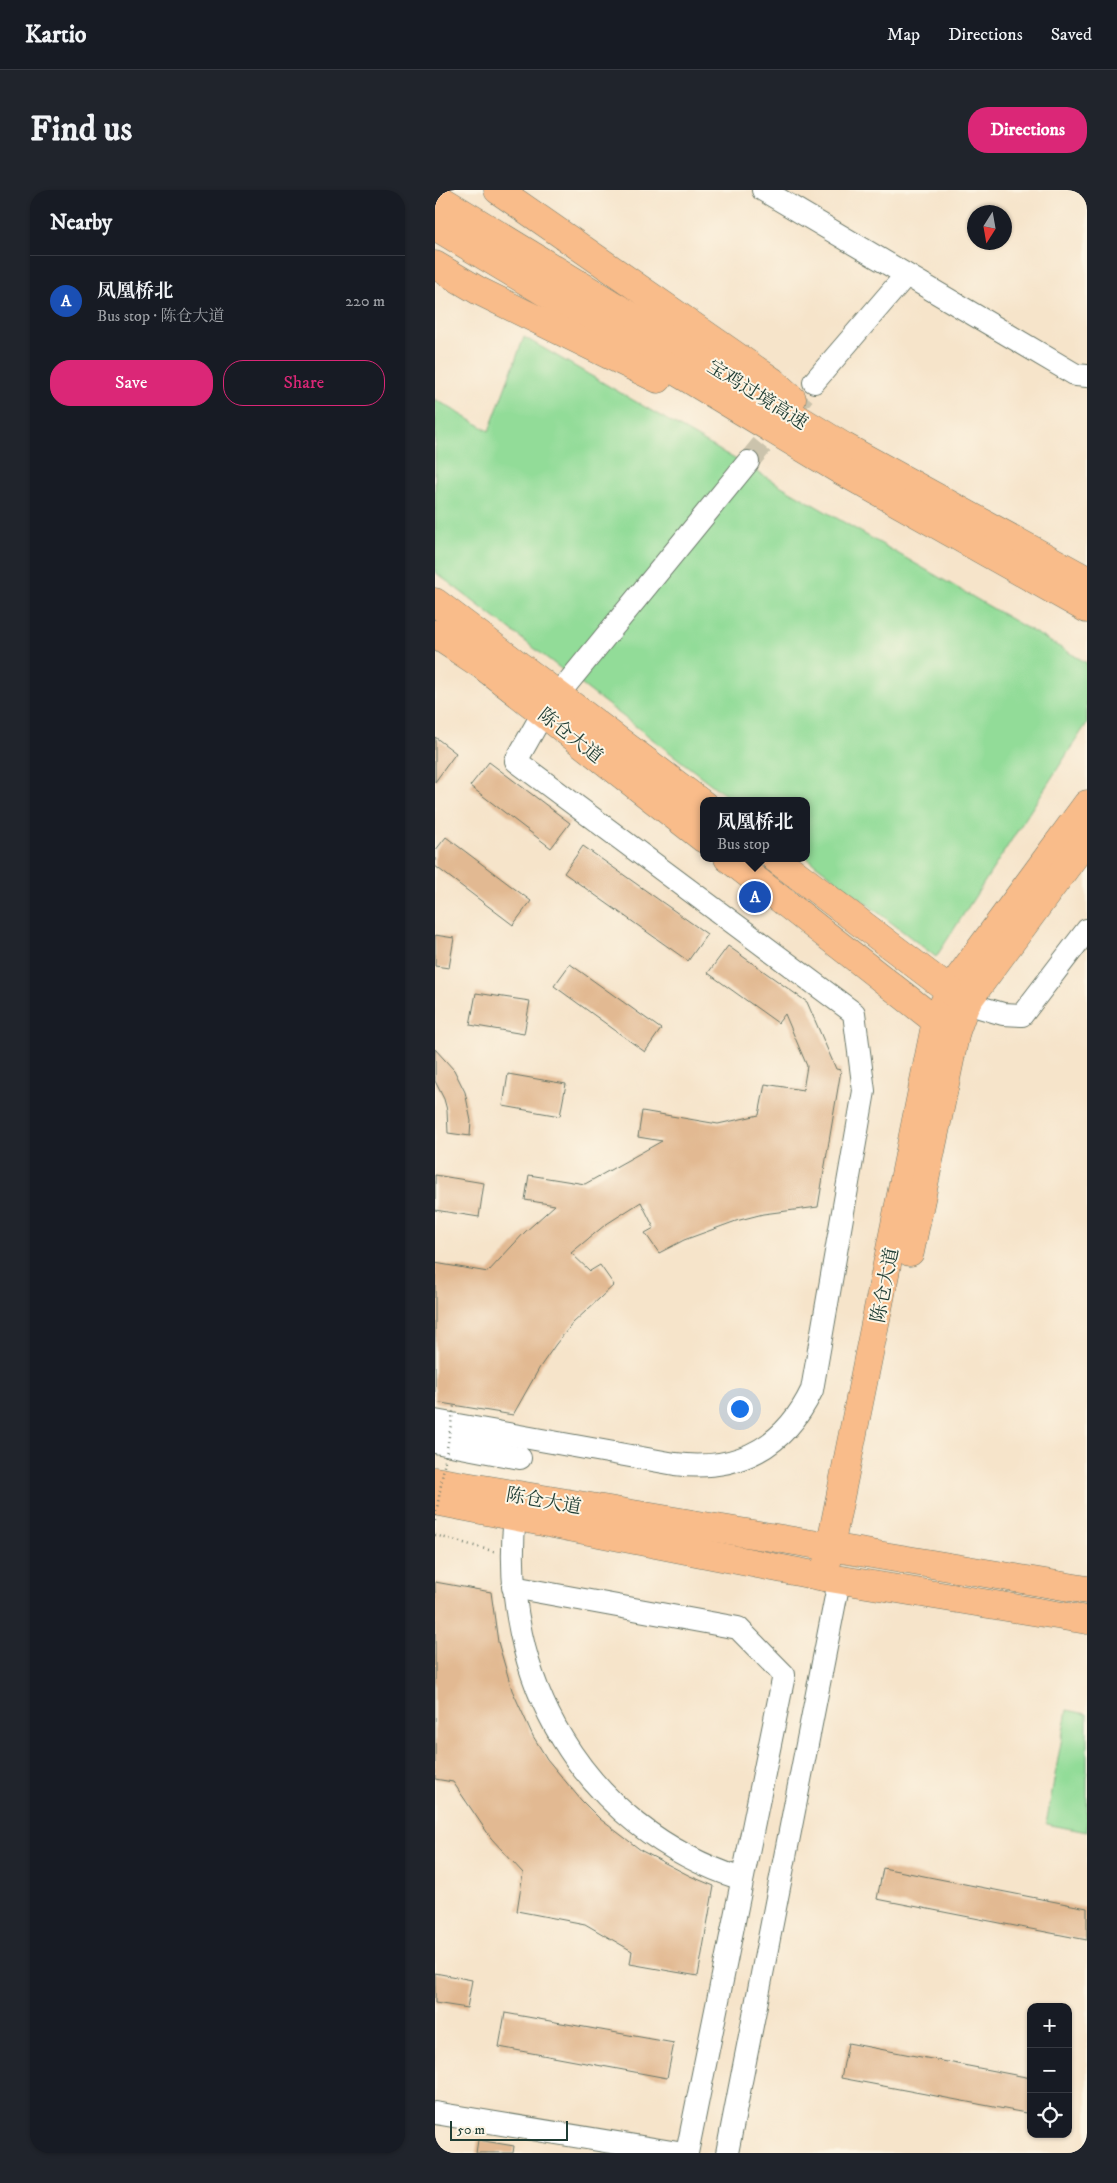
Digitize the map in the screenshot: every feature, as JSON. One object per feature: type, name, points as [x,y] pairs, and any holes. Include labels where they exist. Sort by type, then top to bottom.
[{"type":"main road","points":[[498,190],[772,381],[840,457]]},
{"type":"main road","name":"宝鸡过境高速","points":[[435,196],[840,457],[1087,609]]},
{"type":"main road","name":"宝鸡过境高速","points":[[435,226],[840,457],[1087,580]]},
{"type":"main road","points":[[435,265],[479,291],[840,457]]},
{"type":"main road","points":[[435,602],[551,704],[700,802]]},
{"type":"main road","name":"陈仓大道","points":[[435,634],[483,666],[551,704],[700,835]]},
{"type":"main road","points":[[958,997],[1087,804]]},
{"type":"main road","points":[[958,997],[1087,838]]},
{"type":"main road","points":[[734,862],[946,1026]]},
{"type":"main road","points":[[780,862],[958,997]]},
{"type":"main road","name":"陈仓大道","points":[[832,1579],[946,1026],[958,997]]},
{"type":"main road","name":"陈仓大道","points":[[435,1481],[514,1505],[832,1579],[1087,1620]]},
{"type":"main road","name":"陈仓大道","points":[[435,1501],[514,1505],[839,1549],[1087,1590]]},
{"type":"street","points":[[763,190],[1076,375],[1087,376]]},
{"type":"street","points":[[814,382],[906,275]]},
{"type":"street","points":[[435,1442],[522,1448],[709,1466],[743,1458],[765,1446],[785,1431],[796,1419],[812,1390],[864,1091],[854,1013],[516,761],[551,704],[748,462]]},
{"type":"street","points":[[958,997],[1003,1014],[1022,1015],[1087,930]]},
{"type":"street","points":[[435,1421],[522,1448]]},
{"type":"street","points":[[522,1448],[514,1505],[512,1556],[517,1623],[535,1684],[554,1725],[586,1772],[605,1793],[648,1831],[697,1861],[742,1878]]},
{"type":"street","points":[[727,2153],[832,1579]]},
{"type":"street","points":[[513,1587],[738,1628],[784,1675],[687,2153]]},
{"type":"street","points":[[435,2113],[677,2153]]},
{"type":"path","points":[[435,1521],[454,1406]]},
{"type":"path","points":[[435,1536],[512,1556]]},
{"type":"green space","points":[[524,337],[1087,663],[1087,723],[936,957],[810,860],[810,797],[728,797],[435,572],[435,399],[489,431]]},
{"type":"green space","points":[[1067,1710],[1087,1714],[1087,1832],[1046,1824]]},
{"type":"building","points":[[435,737],[456,753],[435,782]]},
{"type":"building","points":[[489,762],[570,823],[551,848],[470,786]]},
{"type":"building","points":[[446,837],[531,901],[513,925],[435,866],[435,851]]},
{"type":"building","points":[[583,846],[707,934],[688,961],[564,873]]},
{"type":"building","points":[[435,935],[454,938],[449,968],[435,966]]},
{"type":"building","points":[[728,946],[807,1002],[836,1069],[841,1070],[818,1207],[763,1214],[736,1221],[684,1240],[659,1253],[645,1233],[654,1228],[641,1202],[605,1225],[571,1253],[590,1271],[600,1265],[614,1285],[573,1323],[556,1344],[540,1367],[513,1415],[435,1402],[435,1263],[488,1272],[525,1232],[555,1205],[525,1200],[529,1175],[585,1184],[662,1141],[638,1137],[642,1111],[718,1124],[759,1115],[765,1084],[803,1090],[807,1066],[785,1014],[778,1023],[708,973]]},
{"type":"building","points":[[570,964],[661,1029],[645,1052],[554,986]]},
{"type":"building","points":[[476,993],[530,1001],[524,1034],[470,1025]]},
{"type":"building","points":[[435,1049],[454,1070],[465,1092],[471,1121],[470,1136],[448,1133],[447,1110],[435,1081]]},
{"type":"building","points":[[508,1074],[566,1084],[560,1116],[503,1106]]},
{"type":"building","points":[[435,1175],[484,1183],[479,1217],[435,1210]]},
{"type":"building","points":[[435,1582],[491,1592],[498,1642],[512,1690],[533,1736],[547,1759],[581,1800],[600,1819],[642,1851],[714,1886],[698,1976],[630,1964],[632,1951],[585,1924],[517,1911],[523,1873],[491,1838],[453,1782],[435,1779]]},
{"type":"building","points":[[883,1868],[1087,1908],[1087,1940],[877,1899]]},
{"type":"building","points":[[435,1973],[472,1980],[467,2008],[435,2003]]},
{"type":"building","points":[[505,2013],[674,2043],[667,2078],[499,2047]]},
{"type":"building","points":[[848,2043],[1027,2077],[1027,2113],[841,2078]]},
{"type":"building","points":[[478,2140],[514,2146],[513,2153],[476,2153]]},
{"type":"tunnel","points":[[748,462],[814,382]]},
{"type":"place","name":"凤凰桥北","points":[[755,897]]}]
